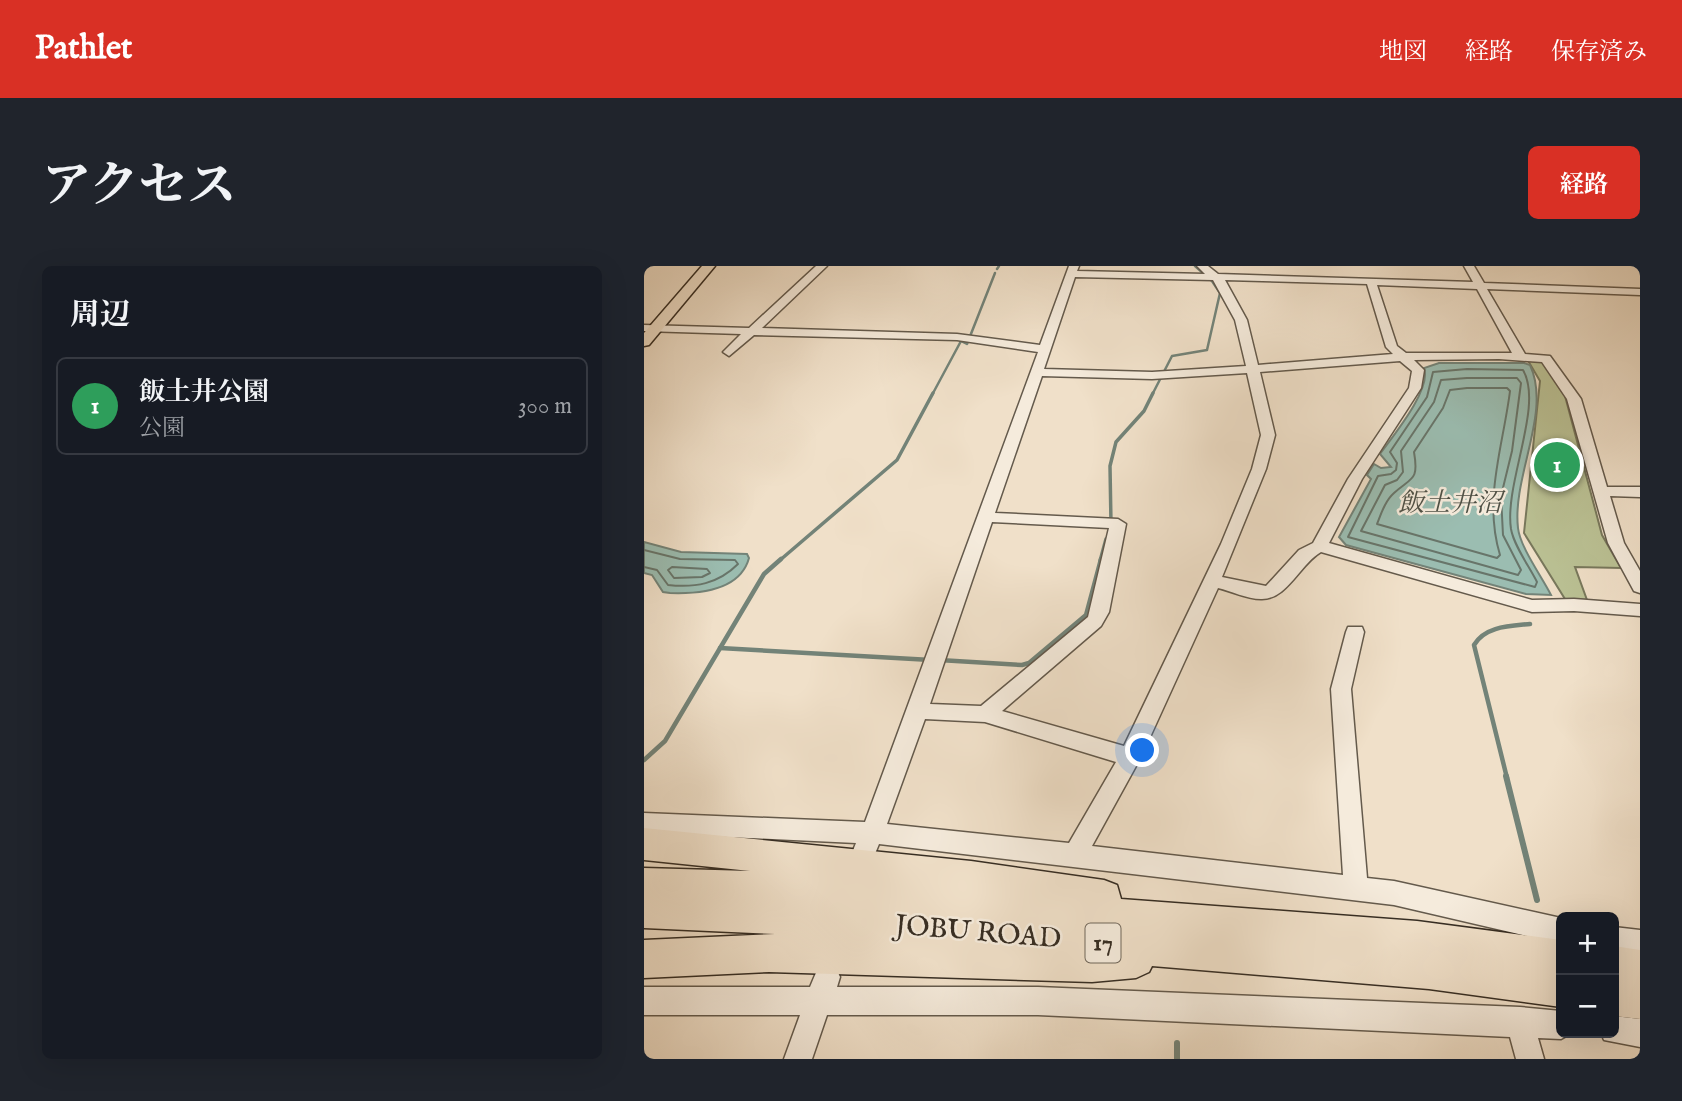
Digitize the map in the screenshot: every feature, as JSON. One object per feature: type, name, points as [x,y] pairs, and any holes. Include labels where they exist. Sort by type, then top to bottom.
[{"type":"highway","points":[[644,844],[971,878],[1369,936]]},
{"type":"highway","name":"JOBU ROAD","points":[[644,885],[758,888],[1369,936],[1556,957]]},
{"type":"highway","name":"JOBU ROAD","points":[[644,910],[746,914],[1429,970],[1556,987]]},
{"type":"highway","points":[[644,959],[769,953],[1092,963],[1201,952]]},
{"type":"highway","points":[[1619,966],[1640,969]]},
{"type":"highway","points":[[1619,997],[1640,999]]},
{"type":"main road","points":[[644,342],[650,328],[709,266]]},
{"type":"street","points":[[729,352],[822,266]]},
{"type":"street","points":[[1075,855],[1130,757],[1229,544],[1259,469],[1268,435],[1241,320],[1218,278],[1202,266]]},
{"type":"street","points":[[1469,266],[1520,356]]},
{"type":"street","points":[[867,843],[918,711],[1073,270],[1218,278],[1640,292]]},
{"type":"street","points":[[1211,580],[1261,593],[1272,591],[1305,554],[1319,547],[1355,479],[1415,388],[1418,370],[1415,364],[1392,347],[1371,282]]},
{"type":"street","points":[[650,328],[957,337],[1044,349]]},
{"type":"street","points":[[1036,372],[1167,375],[1405,358],[1520,356],[1546,359],[1574,399],[1616,542],[1640,587]]},
{"type":"street","points":[[1602,491],[1640,492]]},
{"type":"street","points":[[985,517],[1118,524],[1100,611],[1095,621],[985,714]]},
{"type":"street","points":[[1319,547],[1532,606],[1574,605],[1640,610]]},
{"type":"street","points":[[1355,632],[1341,689],[1356,888]]},
{"type":"street","points":[[918,711],[985,714],[1130,757]]},
{"type":"street","points":[[644,823],[867,843],[1075,855],[1394,893],[1556,929]]},
{"type":"street","points":[[1619,941],[1640,943]]},
{"type":"street","points":[[798,1059],[827,977]]},
{"type":"street","points":[[644,1001],[1038,1001],[1556,1025]]},
{"type":"street","points":[[1520,1021],[1530,1059]]},
{"type":"street","points":[[1619,1030],[1640,1032]]},
{"type":"green space","points":[[1527,359],[1543,362],[1565,396],[1602,535],[1621,568],[1575,567],[1587,600],[1565,599],[1524,533],[1540,381]]},
{"type":"water","name":"飯土井沼","points":[[1439,363],[1530,365],[1536,383],[1537,403],[1520,487],[1518,528],[1527,553],[1551,595],[1526,594],[1346,545],[1339,537],[1371,479],[1367,475],[1374,464],[1381,468],[1391,467],[1380,454],[1417,400],[1425,377],[1424,368]]},
{"type":"water","points":[[644,542],[681,552],[747,554],[749,558],[737,578],[717,588],[693,593],[663,592],[652,575],[644,573]]},
{"type":"waterway","points":[[1152,395],[1172,356],[1207,350],[1220,293],[1212,281],[1195,266]]},
{"type":"waterway","points":[[932,395],[961,341],[967,344],[995,273]]},
{"type":"waterway","points":[[779,561],[897,460],[933,393]]},
{"type":"waterway","points":[[1111,524],[1110,466],[1116,442],[1144,411],[1152,395]]},
{"type":"waterway","points":[[1100,561],[1106,539]]},
{"type":"waterway","points":[[720,648],[764,574],[781,559]]},
{"type":"waterway","points":[[939,660],[1022,665],[1029,663],[1086,615],[1101,559]]},
{"type":"waterway","points":[[1507,778],[1474,645],[1491,631],[1530,624]]},
{"type":"waterway","points":[[644,760],[665,741],[720,648]]},
{"type":"waterway","points":[[720,648],[931,660]]},
{"type":"waterway","points":[[1506,776],[1537,900]]},
{"type":"waterway","points":[[1177,1043],[1177,1059]]},
{"type":"place","name":"飯土井公園","points":[[1557,465]]}]
